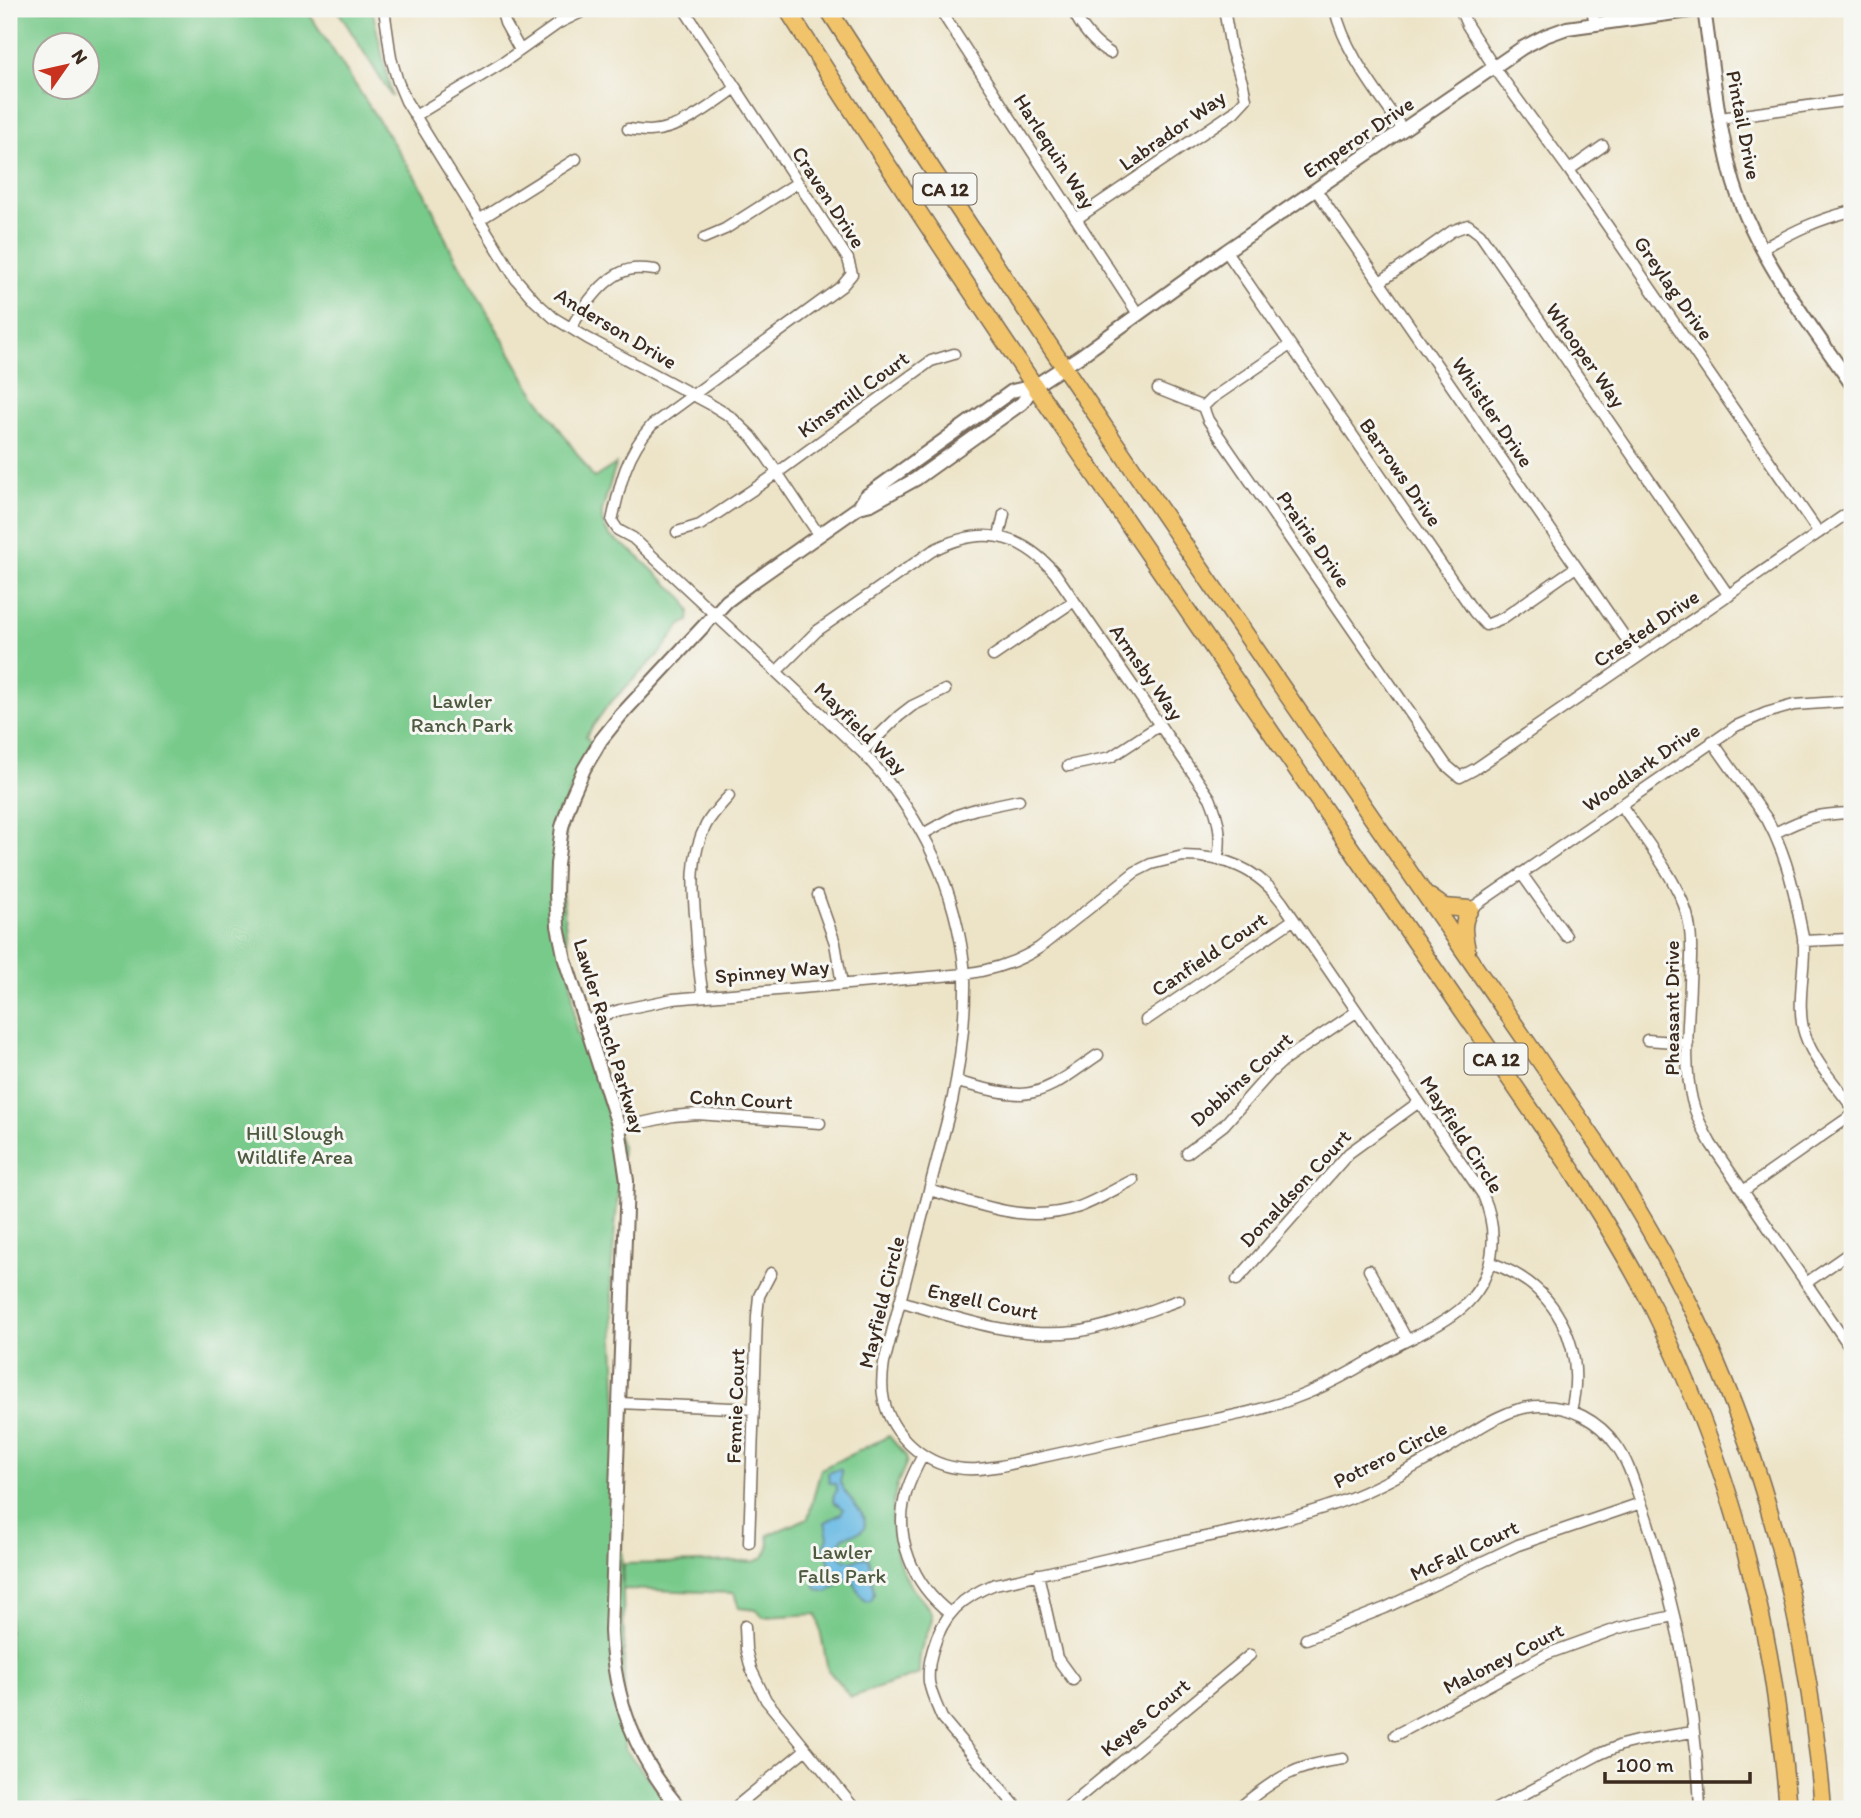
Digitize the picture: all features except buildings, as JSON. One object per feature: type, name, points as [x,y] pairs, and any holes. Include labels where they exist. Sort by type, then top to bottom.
[{"type":"highway","name":"CA 12","points":[[786,9],[1034,386],[1604,1219],[1667,1337],[1718,1463],[1739,1528],[1770,1661],[1782,1739],[1788,1809]]},
{"type":"highway","name":"CA 12","points":[[828,9],[1063,368],[1602,1151],[1634,1202],[1682,1290],[1728,1392],[1772,1518],[1799,1628],[1816,1735],[1823,1809]]},
{"type":"highway","points":[[1423,892],[1444,907],[1470,909],[1463,927],[1468,956]]},
{"type":"street","name":"Anderson Drive","points":[[384,9],[391,58],[406,102],[516,279],[554,318],[731,417],[751,436],[778,472],[819,535]]},
{"type":"street","points":[[501,9],[505,23],[520,50]]},
{"type":"street","points":[[415,116],[504,62],[559,23],[588,9]]},
{"type":"street","name":"Craven Drive","points":[[684,9],[848,259],[852,274],[842,286],[693,395]]},
{"type":"street","name":"Harlequin Way","points":[[940,9],[1138,314]]},
{"type":"street","points":[[1072,9],[1088,35],[1110,53]]},
{"type":"street","name":"Labrador Way","points":[[1076,219],[1234,112],[1246,99],[1231,49],[1224,9]]},
{"type":"street","points":[[1335,9],[1345,38],[1360,65],[1403,130]]},
{"type":"street","name":"Greylag Drive","points":[[1460,9],[1467,26],[1494,67],[1569,170],[1819,533]]},
{"type":"street","points":[[1592,9],[1595,24]]},
{"type":"street","name":"Emperor Drive","points":[[1063,368],[1226,251],[1521,48],[1567,28],[1704,9]]},
{"type":"street","name":"Pintail Drive","points":[[1704,9],[1731,174],[1748,220],[1782,284],[1852,385]]},
{"type":"street","points":[[628,129],[651,131],[671,128],[688,121],[736,89]]},
{"type":"street","points":[[1720,118],[1852,100]]},
{"type":"street","points":[[1569,170],[1603,146]]},
{"type":"street","points":[[479,220],[576,159]]},
{"type":"street","points":[[704,238],[725,229],[797,183]]},
{"type":"street","name":"Whistler Drive","points":[[1316,190],[1638,656]]},
{"type":"street","points":[[1762,249],[1801,228],[1852,211]]},
{"type":"street","name":"Whooper Way","points":[[1380,282],[1452,231],[1468,225],[1480,234],[1729,596]]},
{"type":"street","name":"Barrows Drive","points":[[1226,251],[1474,612],[1486,625],[1503,618],[1576,568]]},
{"type":"street","points":[[571,328],[590,299],[619,273],[633,269],[655,270]]},
{"type":"street","points":[[1158,389],[1203,407],[1290,345]]},
{"type":"street","name":"Kinsmill Court","points":[[677,532],[700,525],[778,472],[930,361],[954,354]]},
{"type":"street","name":"Lawler Ranch Parkway","points":[[680,1809],[645,1760],[629,1726],[615,1679],[611,1631],[627,1193],[620,1128],[565,960],[558,926],[557,864],[562,827],[584,769],[601,740],[727,601],[859,507],[871,504],[916,479],[1022,403],[1034,386],[1063,368]]},
{"type":"street","name":"Mayfield Way","points":[[693,395],[652,425],[639,440],[630,456],[612,521],[618,530],[633,538],[863,752],[897,792],[923,834],[943,876],[951,899],[965,974]]},
{"type":"street","name":"Prairie Drive","points":[[1203,407],[1446,765],[1460,777]]},
{"type":"street","name":"Crested Drive","points":[[1460,777],[1852,510]]},
{"type":"street","points":[[999,537],[1004,514]]},
{"type":"street","name":"Armsby Way","points":[[776,672],[817,631],[932,551],[963,537],[979,535],[1015,541],[1043,559],[1205,790],[1217,814],[1221,843],[1218,859]]},
{"type":"street","points":[[993,656],[1074,600]]},
{"type":"street","points":[[863,752],[912,706],[945,690]]},
{"type":"street","name":"Woodlark Drive","points":[[1470,909],[1736,726],[1794,705],[1852,701]]},
{"type":"street","points":[[1068,766],[1111,757],[1160,725]]},
{"type":"street","points":[[1712,741],[1775,833],[1793,883],[1803,941],[1801,1019],[1804,1032],[1819,1062],[1852,1107]]},
{"type":"street","points":[[703,996],[695,920],[694,867],[698,845],[706,825],[729,796]]},
{"type":"street","points":[[923,834],[976,808],[1019,800]]},
{"type":"street","name":"Pheasant Drive","points":[[1620,805],[1674,884],[1687,915],[1692,939],[1689,1078],[1699,1122],[1711,1144],[1852,1350]]},
{"type":"street","points":[[1775,833],[1815,815],[1852,813]]},
{"type":"street","name":"Mayfield Circle","points":[[1182,856],[1204,856],[1234,864],[1272,890],[1293,920],[1476,1184],[1489,1208],[1493,1227],[1491,1263],[1476,1293],[1463,1307],[1408,1340],[1316,1390],[1281,1403],[1001,1466],[956,1468],[923,1455],[897,1430],[883,1399],[881,1381],[956,1082],[964,1030],[965,974],[995,968],[1025,957],[1135,872],[1151,864],[1182,856]]},
{"type":"street","points":[[1521,873],[1566,936]]},
{"type":"street","points":[[818,895],[835,943],[842,984]]},
{"type":"street","name":"Canfield Court","points":[[1146,1020],[1293,920]]},
{"type":"street","points":[[1803,941],[1849,939]]},
{"type":"street","name":"Spinney Way","points":[[585,1021],[644,1004],[703,996],[965,974]]},
{"type":"street","name":"Dobbins Court","points":[[1187,1153],[1224,1125],[1283,1061],[1356,1012]]},
{"type":"street","points":[[1647,1040],[1688,1042]]},
{"type":"street","points":[[956,1082],[1022,1094],[1061,1080],[1098,1055]]},
{"type":"street","name":"Donaldson Court","points":[[1237,1280],[1349,1153],[1419,1102]]},
{"type":"street","name":"Cohn Court","points":[[620,1128],[673,1116],[697,1114],[820,1123]]},
{"type":"street","points":[[1743,1191],[1852,1115]]},
{"type":"street","points":[[929,1190],[1023,1215],[1045,1214],[1081,1206],[1133,1180]]},
{"type":"street","points":[[1806,1283],[1852,1251]]},
{"type":"street","points":[[1491,1263],[1522,1277],[1540,1292],[1562,1321],[1574,1357],[1576,1379],[1571,1410]]},
{"type":"street","points":[[1369,1270],[1408,1340]]},
{"type":"street","name":"Fennie Court","points":[[750,1543],[759,1296],[771,1273]]},
{"type":"street","name":"Engell Court","points":[[900,1301],[1001,1329],[1050,1334],[1097,1327],[1179,1300]]},
{"type":"street","points":[[619,1403],[754,1409]]},
{"type":"street","name":"Potrero Circle","points":[[1018,1809],[942,1718],[934,1700],[929,1680],[930,1659],[935,1640],[944,1620],[960,1603],[979,1590],[995,1584],[1319,1509],[1360,1495],[1501,1417],[1521,1409],[1539,1406],[1571,1410],[1584,1416],[1604,1430],[1626,1459],[1673,1616],[1693,1732],[1700,1809]]},
{"type":"street","points":[[923,1455],[906,1492],[902,1515],[903,1535],[915,1573],[939,1605],[950,1613]]},
{"type":"street","name":"McFall Court","points":[[1306,1639],[1385,1608],[1518,1545],[1641,1503]]},
{"type":"street","points":[[1038,1574],[1057,1658],[1073,1680]]},
{"type":"street","name":"Maloney Court","points":[[1395,1735],[1547,1654],[1619,1628],[1673,1616]]},
{"type":"street","points":[[745,1626],[746,1649],[759,1688],[776,1714],[855,1809]]},
{"type":"street","name":"Keyes Court","points":[[1065,1809],[1250,1655]]},
{"type":"street","points":[[1496,1809],[1621,1745],[1693,1732]]},
{"type":"street","points":[[733,1809],[805,1750]]},
{"type":"street","points":[[1238,1809],[1281,1776],[1319,1762],[1343,1759]]},
{"type":"green space","name":"Hill Slough Wildlife Area","points":[[9,9],[306,9],[425,192],[449,246],[529,385],[594,478],[616,464],[602,511],[606,530],[684,599],[690,611],[689,621],[681,625],[659,654],[608,705],[586,736],[598,754],[568,794],[562,891],[576,1030],[622,1147],[611,1275],[622,1588],[624,1564],[749,1562],[764,1557],[768,1548],[768,1535],[808,1518],[821,1469],[889,1436],[907,1460],[894,1498],[892,1524],[899,1562],[912,1589],[931,1612],[932,1619],[921,1650],[919,1674],[851,1697],[828,1670],[817,1614],[763,1617],[756,1610],[739,1608],[734,1593],[623,1589],[625,1749],[673,1809],[9,1809]]},
{"type":"green space","points":[[337,9],[372,9],[392,97]]},
{"type":"water","points":[[839,1469],[842,1471],[842,1487],[860,1510],[865,1522],[860,1532],[843,1537],[837,1549],[842,1559],[854,1561],[868,1558],[874,1594],[871,1601],[867,1602],[852,1580],[845,1580],[828,1592],[818,1590],[815,1585],[816,1578],[830,1563],[824,1547],[828,1537],[825,1522],[841,1514],[843,1509],[834,1502],[837,1491],[835,1484],[829,1483],[828,1473]]},
{"type":"park label","name":"Lawler Ranch Park","points":[[462,712]]},
{"type":"park label","name":"Lawler Falls Park","points":[[842,1563]]}]
